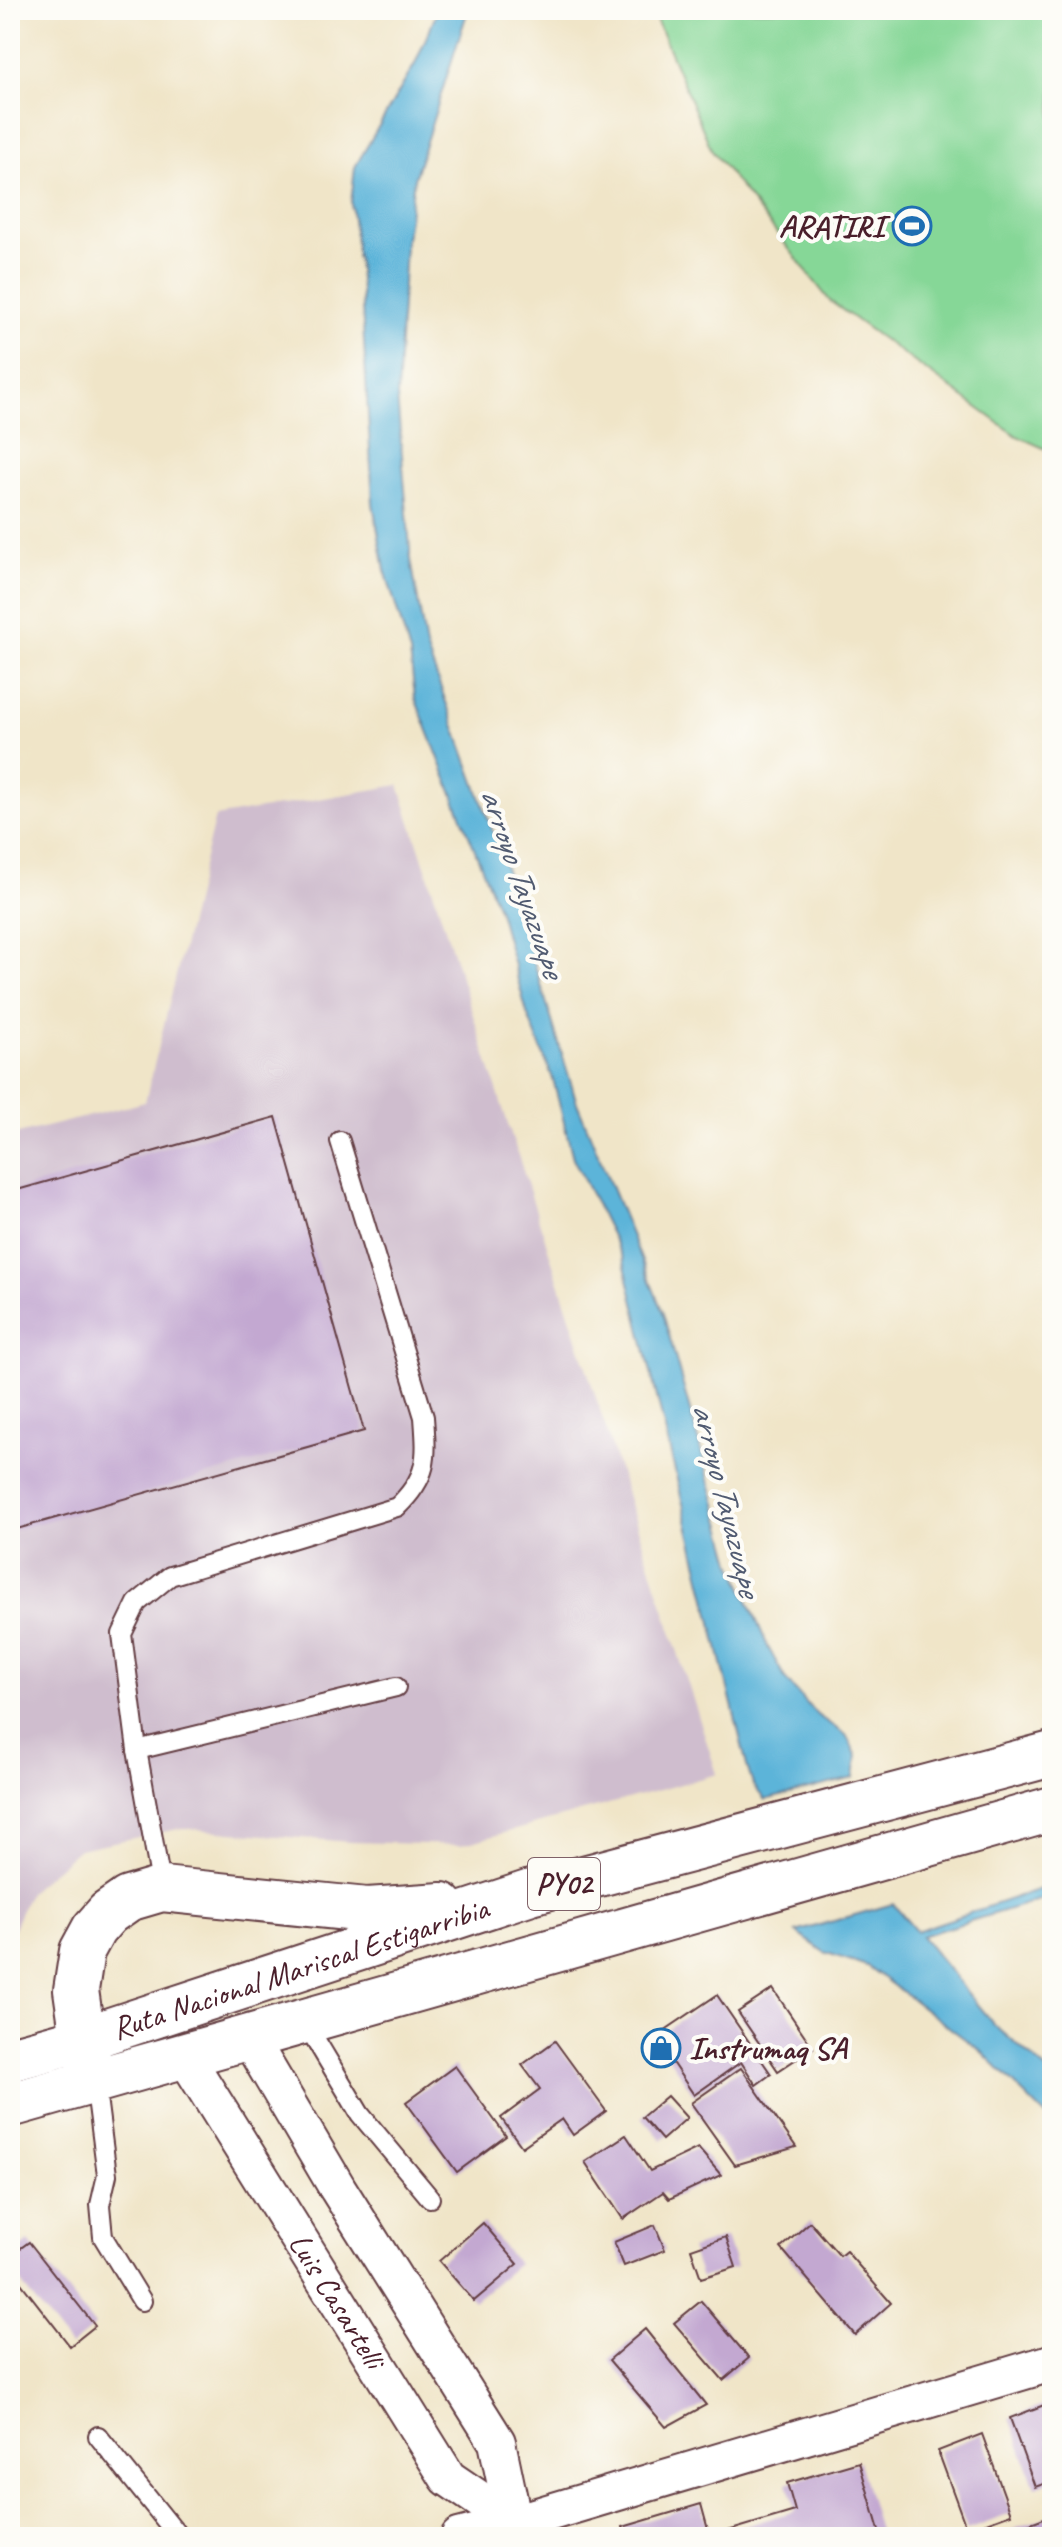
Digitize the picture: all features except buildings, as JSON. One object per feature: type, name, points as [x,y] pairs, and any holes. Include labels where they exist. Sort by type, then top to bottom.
[{"type":"highway","name":"Ruta Nacional Mariscal Estigarribia","points":[[10,2059],[83,2039],[531,1892],[1052,1754]]},
{"type":"highway","name":"Ruta Nacional Mariscal Estigarribia","points":[[10,2105],[1052,1809]]},
{"type":"highway","points":[[95,2082],[83,2039],[76,1990],[82,1951],[94,1929],[108,1913],[128,1899],[162,1889],[367,1910],[454,1904],[531,1892]]},
{"type":"street","name":"Luis Casartelli","points":[[249,2038],[338,2189],[497,2442],[517,2530]]},
{"type":"street","name":"Luis Casartelli","points":[[185,2056],[448,2478],[517,2530]]},
{"type":"street","points":[[459,2537],[517,2530],[1051,2363]]},
{"type":"lane","points":[[162,1889],[137,1750],[122,1634],[137,1603],[170,1576],[397,1507],[414,1491],[427,1458],[424,1417],[340,1141]]},
{"type":"lane","points":[[137,1750],[396,1687]]},
{"type":"lane","points":[[305,2022],[360,2114],[430,2198]]},
{"type":"lane","points":[[95,2082],[107,2175],[100,2205],[103,2237],[142,2301]]},
{"type":"lane","points":[[98,2436],[179,2537]]},
{"type":"shaded area","points":[[399,785],[717,1774],[461,1845],[349,1842],[183,1828],[79,1849],[29,1892],[10,1938],[10,1136],[145,1102],[215,817]]},
{"type":"green space","name":"ARATIRI","points":[[652,10],[1052,10],[1052,452],[1017,436],[830,301],[712,151]]},
{"type":"water","points":[[438,10],[468,10],[414,179],[405,246],[397,397],[411,560],[426,647],[502,857],[577,1103],[662,1310],[733,1565],[768,1647],[786,1680],[817,1715],[846,1735],[857,1756],[854,1778],[765,1800],[753,1785],[747,1766],[623,1258],[573,1158],[553,1079],[527,1013],[499,911],[415,698],[410,653],[385,570],[373,504],[361,289],[351,203],[355,167],[415,64]]},
{"type":"water","points":[[1052,1885],[1052,1894],[1039,1900],[921,1936],[993,2024],[1052,2075],[1052,2122],[981,2051],[867,1966],[824,1952],[796,1932],[893,1904],[916,1931]]},
{"type":"place","name":"ARATIRI","points":[[912,226]]},
{"type":"place","name":"Instrumaq SA","points":[[661,2048]]},
{"type":"water label","name":"arroyo Tayazuape","points":[[523,882]]},
{"type":"water label","name":"arroyo Tayazuape","points":[[727,1499]]}]
